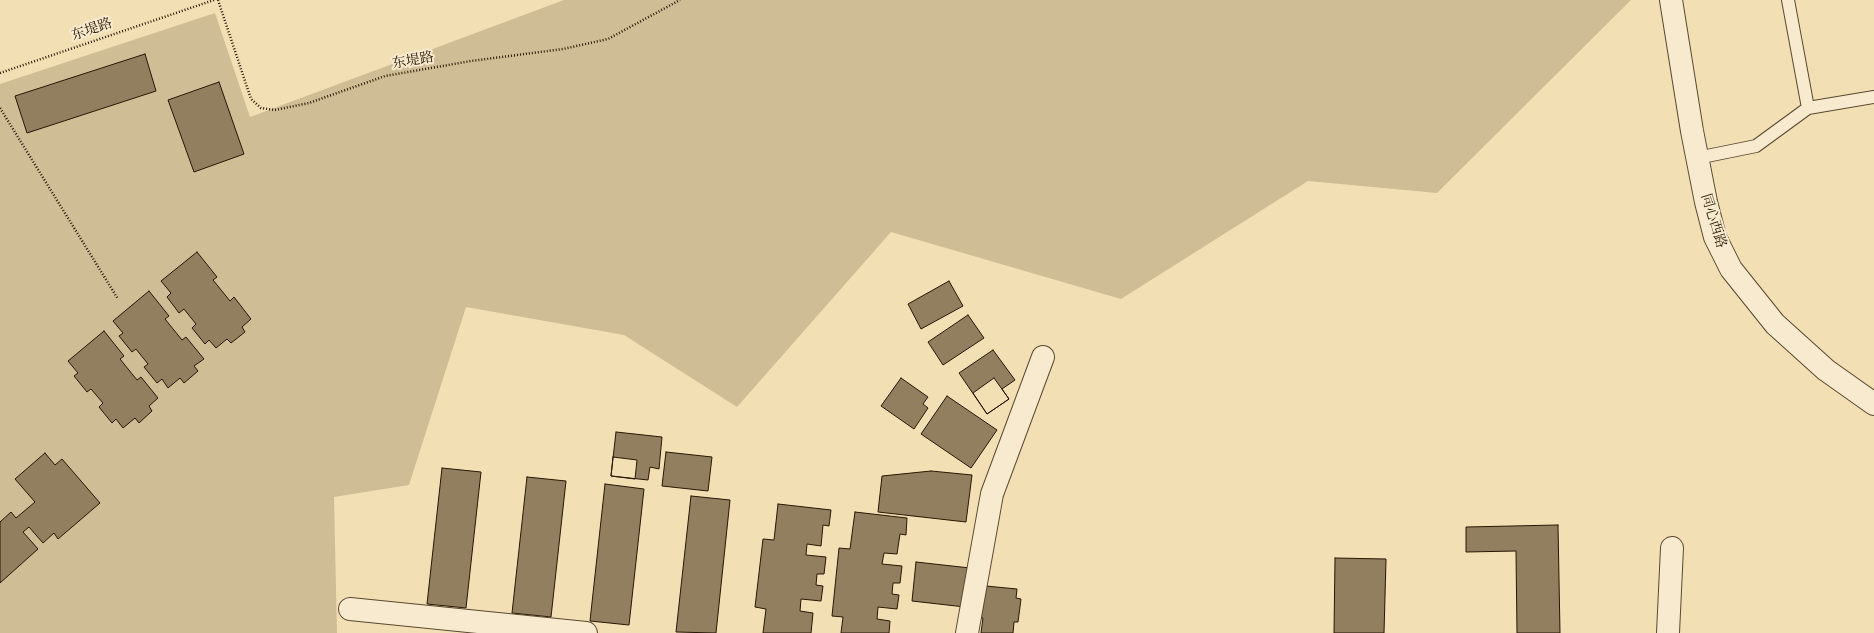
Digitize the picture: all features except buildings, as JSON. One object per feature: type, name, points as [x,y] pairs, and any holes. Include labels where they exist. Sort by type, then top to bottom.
[{"type":"street","name":"同心西路","points":[[1672,0],[1697,158],[1706,202],[1715,237],[1730,269],[1775,324],[1826,370],[1874,404]]},
{"type":"street","points":[[967,633],[992,494],[1043,357]]},
{"type":"street","points":[[1668,633],[1672,548]]},
{"type":"street","points":[[350,609],[468,627],[586,633]]},
{"type":"lane","points":[[1788,0],[1808,108]]},
{"type":"lane","points":[[1697,158],[1756,146],[1808,108],[1874,97]]},
{"type":"path","name":"东堤路","points":[[0,73],[214,0]]},
{"type":"path","name":"东堤路","points":[[218,0],[251,100],[261,108],[275,110],[309,103],[385,76],[471,61],[562,49],[608,39],[680,0]]},
{"type":"path","points":[[0,108],[118,299]]},
{"type":"shaded area","points":[[564,0],[1631,0],[1437,193],[1308,181],[1121,299],[891,232],[737,407],[624,335],[466,307],[409,485],[334,497],[337,633],[0,633],[0,84],[215,13],[250,117]]}]
